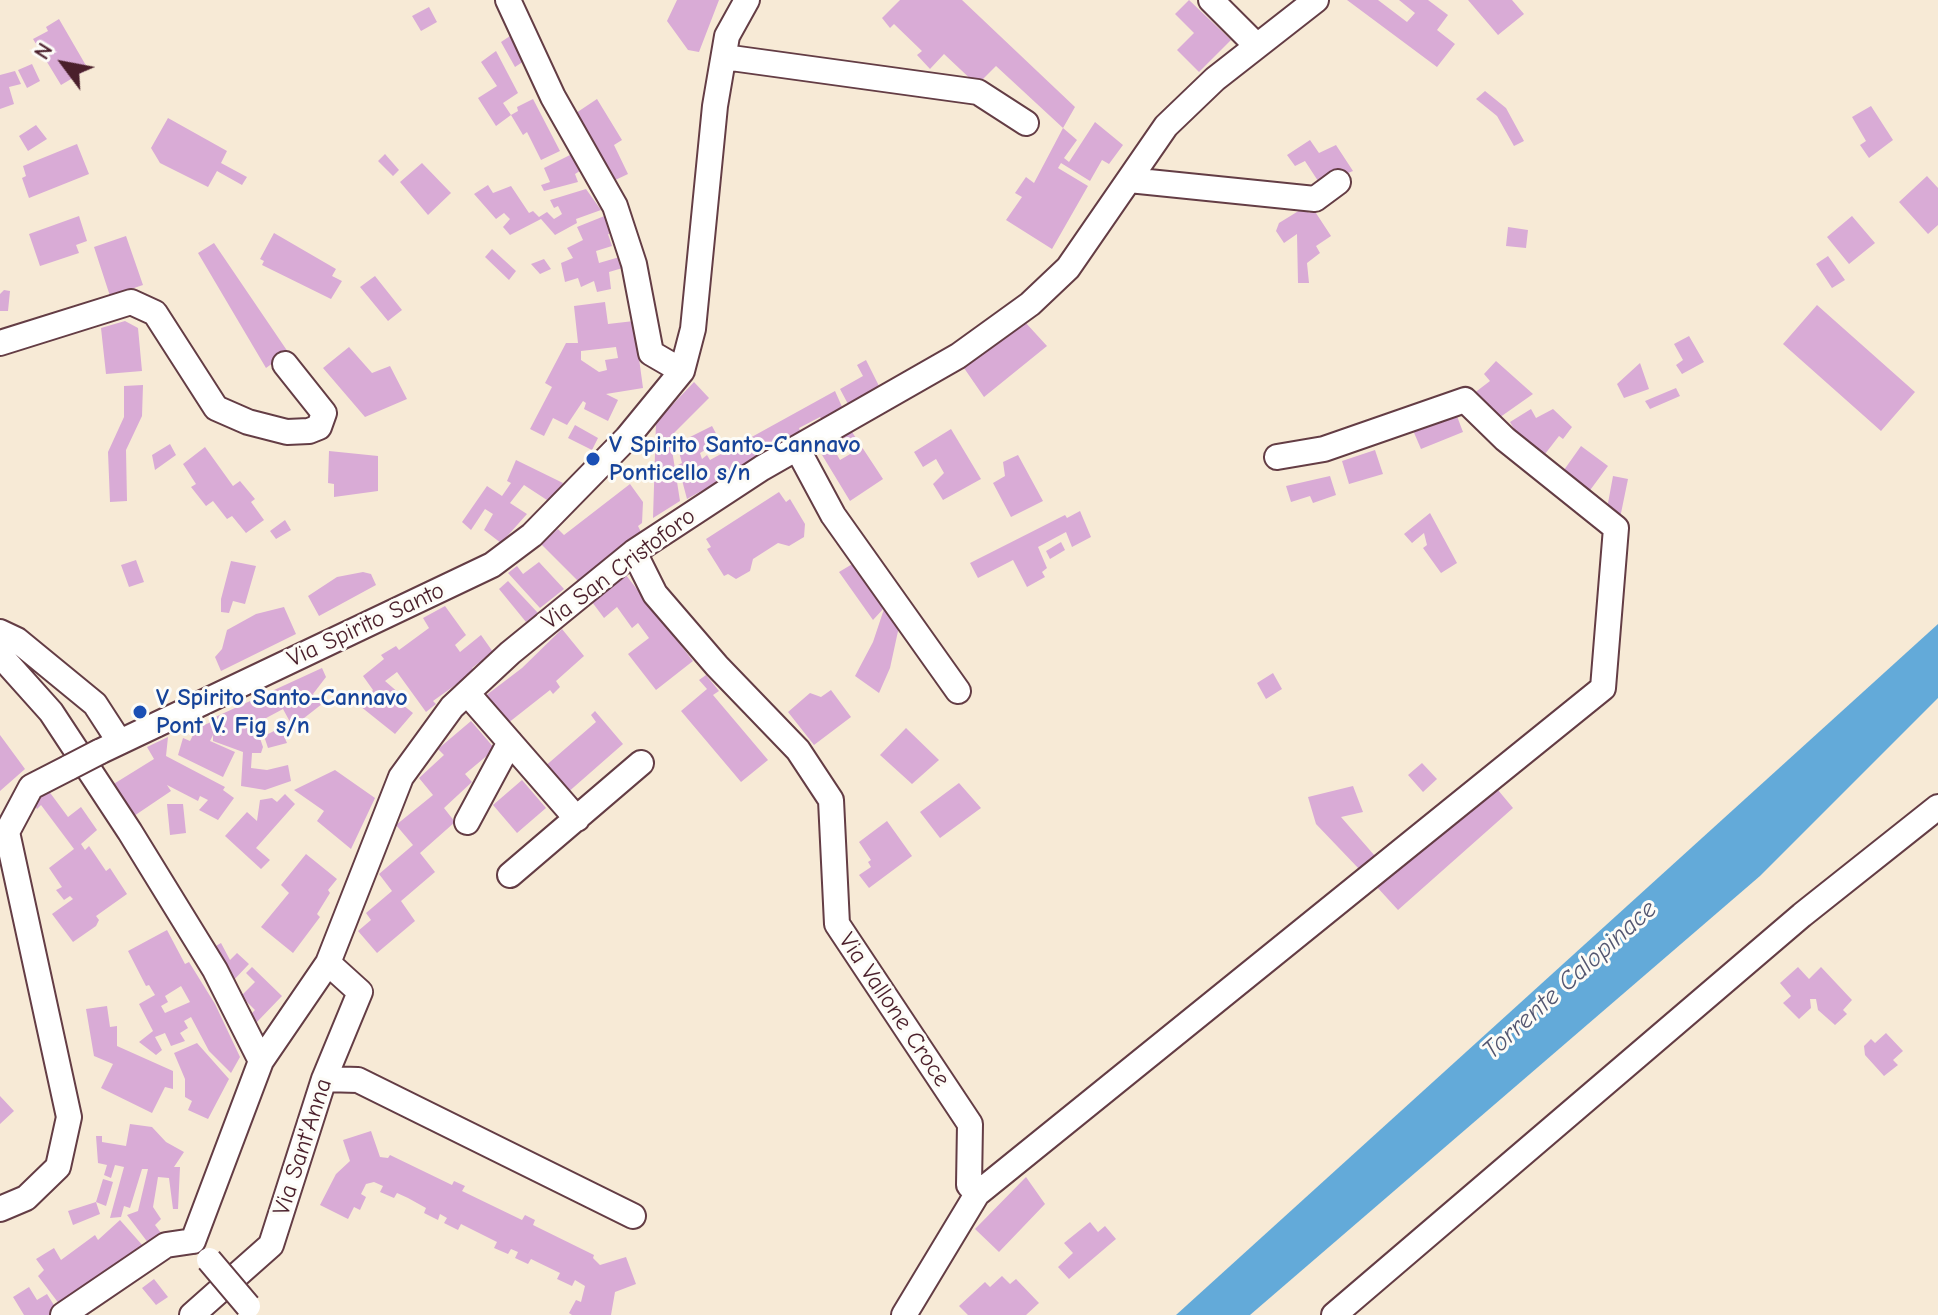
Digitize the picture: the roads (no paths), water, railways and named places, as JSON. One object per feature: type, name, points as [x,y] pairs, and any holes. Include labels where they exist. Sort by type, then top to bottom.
[{"type":"street","points":[[508,0],[553,97],[615,206],[634,264],[651,353],[682,371]]},
{"type":"street","name":"Via Spirito Santo","points":[[0,1209],[26,1198],[58,1167],[69,1117],[7,832],[31,787],[492,565],[532,535],[627,438],[682,371],[693,329],[715,106],[727,36],[747,0]]},
{"type":"street","points":[[1211,0],[1257,46]]},
{"type":"street","name":"Via San Cristoforo","points":[[193,1241],[261,1061],[328,963],[401,777],[452,707],[634,552],[797,448],[958,356],[1030,304],[1068,268],[1166,126],[1215,79],[1316,0]]},
{"type":"street","points":[[724,57],[978,92],[1026,123]]},
{"type":"street","points":[[1129,180],[1315,199],[1338,182]]},
{"type":"street","points":[[0,343],[131,302],[155,313],[216,408],[287,432],[309,431],[319,427],[324,413],[285,364]]},
{"type":"street","points":[[904,1315],[977,1194],[1603,688],[1616,528],[1505,439],[1465,400],[1324,449],[1277,457]]},
{"type":"street","points":[[797,448],[833,515],[958,691]]},
{"type":"street","name":"Via Vallone Croce","points":[[634,552],[655,594],[717,666],[798,750],[831,800],[837,924],[970,1124],[969,1185],[977,1194]]},
{"type":"street","points":[[0,632],[17,640],[95,704],[109,747]]},
{"type":"street","points":[[0,655],[51,712],[130,832],[215,970],[261,1061]]},
{"type":"street","points":[[467,693],[577,819]]},
{"type":"street","points":[[467,822],[510,742]]},
{"type":"street","points":[[510,875],[641,763]]},
{"type":"street","points":[[1334,1315],[1802,915],[1938,807]]},
{"type":"street","name":"Via Sant'Anna","points":[[204,1311],[271,1245],[324,1079],[360,992],[328,963]]},
{"type":"street","points":[[324,1079],[358,1080],[633,1216]]},
{"type":"street","points":[[63,1315],[166,1245],[193,1241],[252,1310]]},
{"type":"water","name":"Torrente Calopinace","points":[[1938,624],[1938,698],[1760,876],[1250,1315],[1176,1315]]},
{"type":"place","name":"V Spirito Santo-Cannavo Ponticello s/n","points":[[593,459]]},
{"type":"place","name":"V Spirito Santo-Cannavo Pont V. Fig s/n","points":[[140,712]]}]
